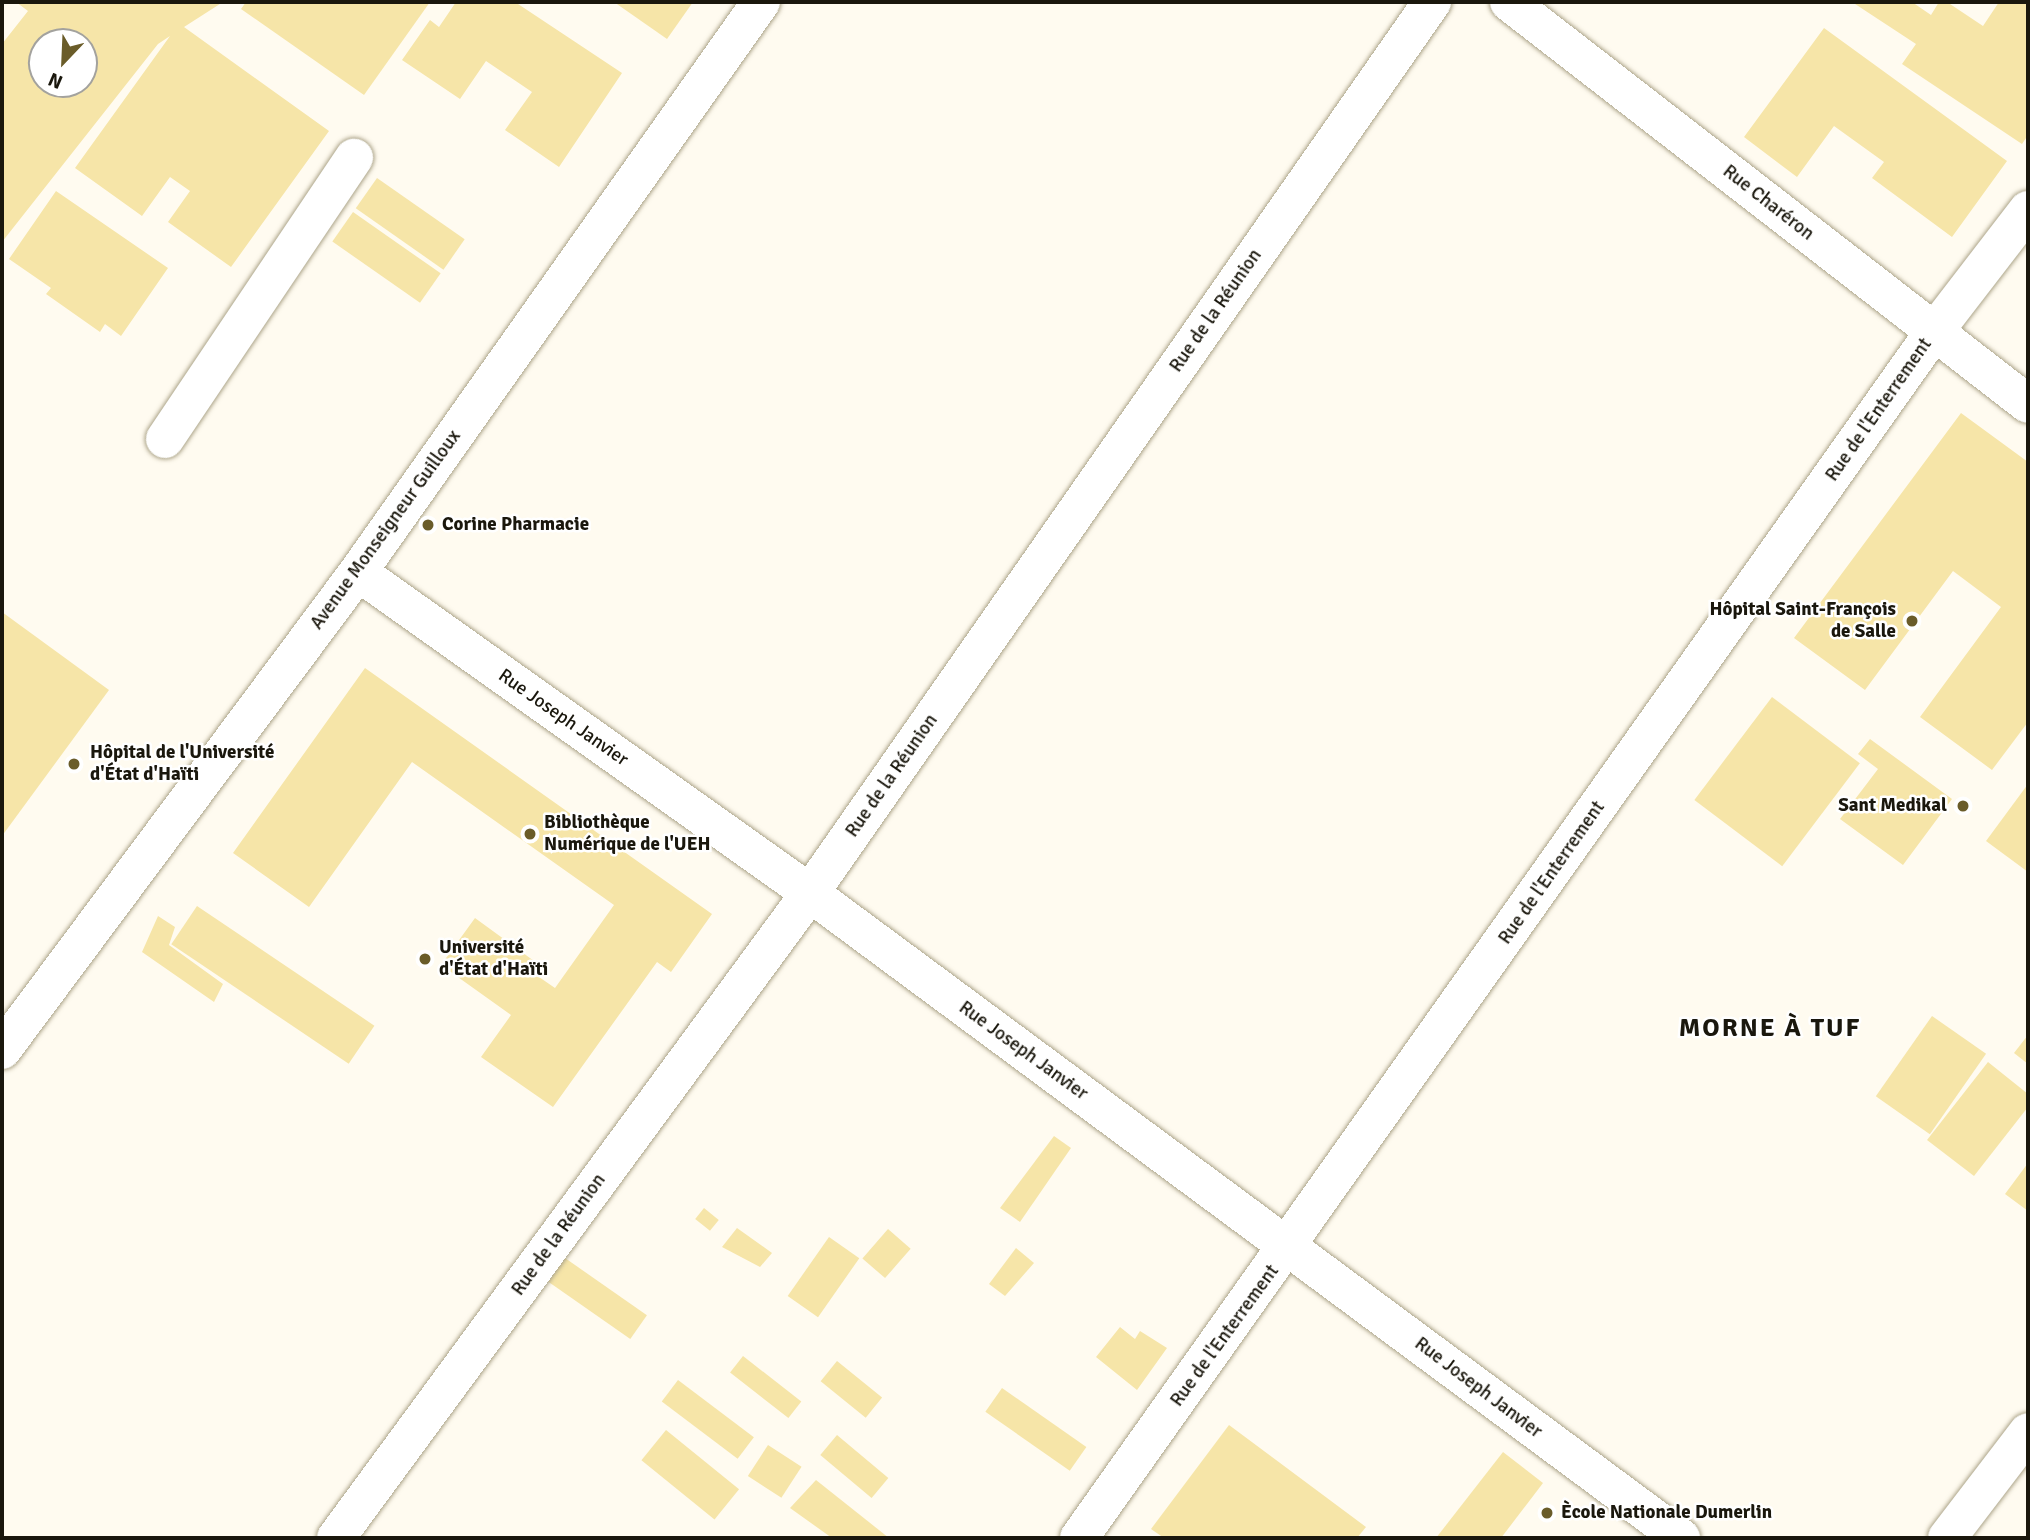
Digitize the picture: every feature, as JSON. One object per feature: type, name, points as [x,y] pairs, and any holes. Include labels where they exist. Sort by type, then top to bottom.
[{"type":"street","name":"Avenue Monseigneur Guilloux","points":[[2,1050],[358,572],[761,2]]},
{"type":"street","name":"Rue de la Réunion","points":[[336,1538],[810,893],[1432,2]]},
{"type":"street","name":"Rue Charéron","points":[[1509,2],[2028,404]]},
{"type":"street","points":[[165,439],[354,158]]},
{"type":"street","name":"Rue de l'Enterrement","points":[[1079,1538],[1288,1247],[1934,332],[2028,209]]},
{"type":"street","name":"Rue Joseph Janvier","points":[[358,572],[810,893],[1681,1538]]},
{"type":"street","points":[[1947,1538],[2028,1432]]},
{"type":"building","points":[[16,2],[223,2],[184,27],[329,131],[231,267],[168,222],[190,191],[170,177],[142,216],[75,168],[170,36],[158,44],[2,242],[2,44],[28,11]]},
{"type":"building","points":[[246,2],[430,2],[364,95],[241,9]]},
{"type":"building","points":[[456,2],[515,2],[622,73],[559,167],[505,130],[532,92],[486,61],[460,99],[402,60],[430,20],[439,27]]},
{"type":"building","points":[[614,2],[693,2],[667,39]]},
{"type":"building","points":[[1852,2],[1912,2],[1931,15],[1939,2],[1947,2],[1983,26],[1999,2],[2028,4],[2028,135],[2022,144],[1902,64],[1916,44]]},
{"type":"building","points":[[1824,28],[2007,161],[1952,237],[1872,178],[1884,162],[1834,126],[1797,177],[1744,137]]},
{"type":"building","points":[[377,178],[465,239],[443,270],[356,208]]},
{"type":"building","points":[[56,191],[168,268],[121,336],[105,324],[100,332],[46,294],[51,288],[9,259]]},
{"type":"building","points":[[353,212],[441,273],[420,303],[332,241]]},
{"type":"building","points":[[1961,413],[2028,462],[2028,722],[1992,770],[1920,717],[2001,607],[1953,571],[1865,690],[1794,638]]},
{"type":"building","points":[[2,612],[109,690],[2,836]]},
{"type":"building","points":[[365,668],[712,914],[671,972],[657,962],[553,1107],[481,1057],[511,1015],[441,965],[475,918],[545,969],[539,977],[555,988],[614,905],[412,762],[309,907],[233,853]]},
{"type":"building","points":[[1772,697],[1860,763],[1782,866],[1694,800]]},
{"type":"building","points":[[1870,739],[1952,799],[1903,865],[1840,819],[1878,769],[1858,754]]},
{"type":"building","points":[[2028,784],[2028,872],[1986,841]]},
{"type":"building","points":[[197,906],[374,1026],[349,1064],[171,944]]},
{"type":"building","points":[[158,916],[175,927],[169,945],[223,984],[214,1002],[142,952]]},
{"type":"building","points":[[1932,1016],[1986,1054],[1930,1134],[1876,1096]]},
{"type":"building","points":[[2028,1035],[2028,1064],[2014,1053]]},
{"type":"building","points":[[1988,1062],[2028,1094],[2028,1107],[1974,1176],[1927,1140]]},
{"type":"building","points":[[1054,1136],[1071,1148],[1020,1222],[1000,1208]]},
{"type":"building","points":[[2028,1163],[2028,1211],[2005,1194]]},
{"type":"building","points":[[704,1208],[719,1220],[710,1231],[695,1219]]},
{"type":"building","points":[[737,1228],[772,1253],[760,1267],[722,1247]]},
{"type":"building","points":[[888,1229],[911,1249],[885,1278],[862,1258]]},
{"type":"building","points":[[829,1237],[859,1258],[818,1317],[788,1296]]},
{"type":"building","points":[[1016,1248],[1034,1263],[1005,1296],[989,1284]]},
{"type":"building","points":[[565,1258],[647,1315],[630,1339],[548,1282]]},
{"type":"building","points":[[1120,1327],[1135,1339],[1140,1331],[1167,1348],[1137,1390],[1096,1357]]},
{"type":"building","points":[[743,1356],[801,1402],[788,1418],[730,1373]]},
{"type":"building","points":[[837,1361],[882,1398],[866,1418],[821,1381]]},
{"type":"building","points":[[678,1380],[754,1437],[738,1459],[662,1402]]},
{"type":"building","points":[[1002,1388],[1086,1447],[1070,1471],[985,1412]]},
{"type":"building","points":[[1229,1425],[1366,1527],[1357,1538],[1164,1538],[1151,1529]]},
{"type":"building","points":[[666,1430],[739,1489],[715,1519],[641,1460]]},
{"type":"building","points":[[837,1435],[888,1478],[872,1498],[820,1455]]},
{"type":"building","points":[[768,1445],[802,1467],[781,1498],[748,1476]]},
{"type":"building","points":[[1503,1452],[1543,1483],[1501,1538],[1436,1538]]},
{"type":"building","points":[[816,1480],[889,1538],[832,1538],[790,1508]]},
{"type":"place","name":"Corine Pharmacie","points":[[428,525]]},
{"type":"place","name":"Hôpital Saint-François de Salle","points":[[1912,621]]},
{"type":"place","name":"Hôpital de l'Université d'État d'Haïti","points":[[74,764]]},
{"type":"place","name":"Sant Medikal","points":[[1963,806]]},
{"type":"place","name":"Bibliothèque Numérique de l'UEH","points":[[530,834]]},
{"type":"place","name":"Université d'État d'Haïti","points":[[425,959]]},
{"type":"place","name":"Ècole Nationale Dumerlin","points":[[1547,1513]]},
{"type":"district","name":"MORNE À TUF","points":[[1770,1029]]}]
